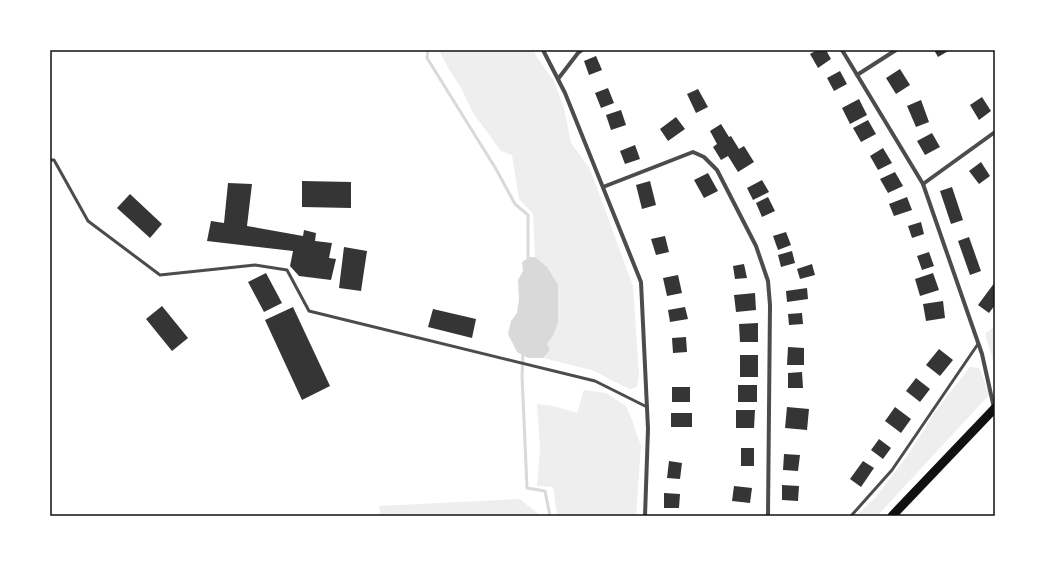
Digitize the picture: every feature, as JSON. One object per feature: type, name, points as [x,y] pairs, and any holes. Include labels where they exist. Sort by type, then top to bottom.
[{"type":"main road","points":[[892,516],[995,409]]},
{"type":"street","points":[[543,50],[565,93],[641,282],[648,429],[645,516]]},
{"type":"street","points":[[558,79],[582,50]]},
{"type":"street","points":[[842,50],[923,184],[982,354],[995,409]]},
{"type":"street","points":[[857,75],[896,50]]},
{"type":"street","points":[[923,184],[995,132]]},
{"type":"street","points":[[603,187],[693,152],[704,157],[717,170],[756,246],[768,281],[770,306],[768,516]]},
{"type":"lane","points":[[50,160],[54,160],[88,221],[160,275],[255,265],[287,270],[309,311],[595,381],[647,407]]},
{"type":"lane","points":[[851,516],[892,470],[978,344]]},
{"type":"shaded area","points":[[439,50],[534,50],[536,56],[554,81],[564,108],[571,143],[590,169],[633,286],[639,374],[637,387],[630,389],[595,371],[543,358],[550,350],[546,344],[554,334],[558,324],[558,308],[547,267],[535,257],[533,214],[519,199],[512,155],[501,151],[473,113],[461,88],[448,68]]},
{"type":"shaded area","points":[[530,257],[535,257],[547,267],[558,285],[558,323],[554,334],[547,344],[550,350],[543,358],[528,358],[517,352],[508,334],[511,321],[517,313],[519,299],[518,280],[523,271],[522,262]]},
{"type":"shaded area","points":[[995,326],[995,367],[985,334]]},
{"type":"shaded area","points":[[970,367],[979,368],[990,394],[877,516],[856,516],[875,498],[908,455],[937,409]]},
{"type":"shaded area","points":[[584,390],[606,393],[626,406],[632,420],[641,446],[636,516],[557,516],[553,487],[537,486],[540,448],[537,404],[554,406],[577,413]]},
{"type":"shaded area","points":[[520,499],[537,513],[537,516],[381,516],[379,506]]},
{"type":"building","points":[[817,50],[826,50],[831,59],[818,68],[810,54]]},
{"type":"building","points":[[934,50],[950,50],[938,57]]},
{"type":"building","points":[[596,56],[602,70],[589,75],[584,61]]},
{"type":"building","points":[[900,69],[910,85],[896,94],[886,78]]},
{"type":"building","points":[[840,71],[847,84],[834,91],[827,78]]},
{"type":"building","points":[[608,88],[614,103],[601,108],[595,93]]},
{"type":"building","points":[[698,89],[708,107],[696,113],[687,94]]},
{"type":"building","points":[[982,97],[991,111],[979,120],[970,105]]},
{"type":"building","points":[[859,99],[867,115],[850,124],[842,108]]},
{"type":"building","points":[[921,100],[929,122],[916,127],[907,106]]},
{"type":"building","points":[[621,110],[626,125],[611,130],[606,115]]},
{"type":"building","points":[[676,117],[685,129],[668,141],[660,129]]},
{"type":"building","points":[[868,120],[876,134],[861,142],[853,128]]},
{"type":"building","points":[[721,124],[739,149],[744,146],[754,162],[738,172],[728,156],[721,160],[713,147],[717,144],[710,131]]},
{"type":"building","points":[[932,133],[940,147],[925,155],[917,141]]},
{"type":"building","points":[[635,145],[640,159],[625,164],[620,151]]},
{"type":"building","points":[[883,148],[892,163],[878,170],[870,156]]},
{"type":"building","points":[[981,162],[990,176],[979,184],[969,171]]},
{"type":"building","points":[[895,172],[903,186],[888,193],[880,179]]},
{"type":"building","points":[[708,173],[718,191],[704,198],[694,180]]},
{"type":"building","points":[[762,180],[769,192],[753,200],[747,188]]},
{"type":"building","points":[[302,181],[351,182],[351,208],[302,207]]},
{"type":"building","points":[[650,181],[656,205],[642,209],[636,185]]},
{"type":"building","points":[[228,183],[252,184],[247,226],[303,236],[304,230],[316,233],[315,241],[332,243],[329,258],[336,259],[331,280],[299,276],[290,266],[293,251],[207,241],[211,221],[224,223]]},
{"type":"building","points":[[952,187],[963,220],[951,224],[940,191]]},
{"type":"building","points":[[130,194],[162,224],[150,238],[117,208]]},
{"type":"building","points":[[768,197],[775,211],[762,217],[756,203]]},
{"type":"building","points":[[907,197],[912,210],[894,216],[889,204]]},
{"type":"building","points":[[921,222],[924,234],[912,238],[908,226]]},
{"type":"building","points":[[786,232],[791,245],[778,250],[773,236]]},
{"type":"building","points":[[665,236],[669,252],[656,255],[651,239]]},
{"type":"building","points":[[969,237],[981,271],[970,275],[958,241]]},
{"type":"building","points":[[344,247],[367,251],[361,291],[339,288]]},
{"type":"building","points":[[792,251],[795,263],[781,267],[778,255]]},
{"type":"building","points":[[929,252],[934,266],[922,270],[917,256]]},
{"type":"building","points":[[744,264],[747,278],[735,279],[733,266]]},
{"type":"building","points":[[812,264],[815,275],[800,279],[797,269]]},
{"type":"building","points":[[266,273],[282,303],[264,312],[248,282]]},
{"type":"building","points":[[933,273],[939,290],[920,296],[915,279]]},
{"type":"building","points":[[678,275],[682,293],[667,296],[663,278]]},
{"type":"building","points":[[995,282],[995,305],[989,313],[978,305]]},
{"type":"building","points":[[807,288],[808,299],[787,302],[786,291]]},
{"type":"building","points":[[755,293],[756,310],[736,312],[734,295]]},
{"type":"building","points":[[943,301],[945,318],[926,321],[923,304]]},
{"type":"building","points":[[162,306],[188,338],[172,351],[146,319]]},
{"type":"building","points":[[293,307],[330,386],[302,400],[265,320]]},
{"type":"building","points":[[685,307],[688,319],[670,322],[668,310]]},
{"type":"building","points":[[433,309],[476,319],[472,338],[428,327]]},
{"type":"building","points":[[802,313],[803,324],[789,325],[788,314]]},
{"type":"building","points":[[758,323],[758,342],[740,342],[739,324]]},
{"type":"building","points":[[686,337],[687,352],[673,353],[672,338]]},
{"type":"building","points":[[788,347],[804,348],[804,365],[787,365]]},
{"type":"building","points":[[939,349],[953,360],[940,376],[926,365]]},
{"type":"building","points":[[740,355],[758,355],[758,377],[740,377]]},
{"type":"building","points":[[802,372],[803,388],[788,388],[788,373]]},
{"type":"building","points":[[916,378],[930,389],[920,402],[906,391]]},
{"type":"building","points":[[738,385],[757,385],[757,402],[738,402]]},
{"type":"building","points":[[672,387],[690,387],[690,402],[672,402]]},
{"type":"building","points":[[787,407],[809,409],[807,430],[785,428]]},
{"type":"building","points":[[895,407],[911,419],[901,433],[885,421]]},
{"type":"building","points":[[736,410],[755,410],[754,428],[736,428]]},
{"type":"building","points":[[671,413],[692,413],[692,427],[671,427]]},
{"type":"building","points":[[879,439],[891,448],[883,459],[871,450]]},
{"type":"building","points":[[741,448],[754,448],[754,466],[741,466]]},
{"type":"building","points":[[784,454],[800,455],[798,471],[783,470]]},
{"type":"building","points":[[669,461],[682,463],[680,479],[667,478]]},
{"type":"building","points":[[863,461],[874,468],[861,487],[850,479]]},
{"type":"building","points":[[782,485],[799,486],[798,501],[782,500]]},
{"type":"building","points":[[734,486],[752,488],[750,503],[732,501]]},
{"type":"building","points":[[664,493],[680,494],[679,508],[664,508]]},
{"type":"waterway","points":[[428,50],[427,58],[496,169],[515,204],[528,215],[528,261]]},
{"type":"waterway","points":[[523,353],[522,376],[527,488],[545,491],[550,516]]}]
